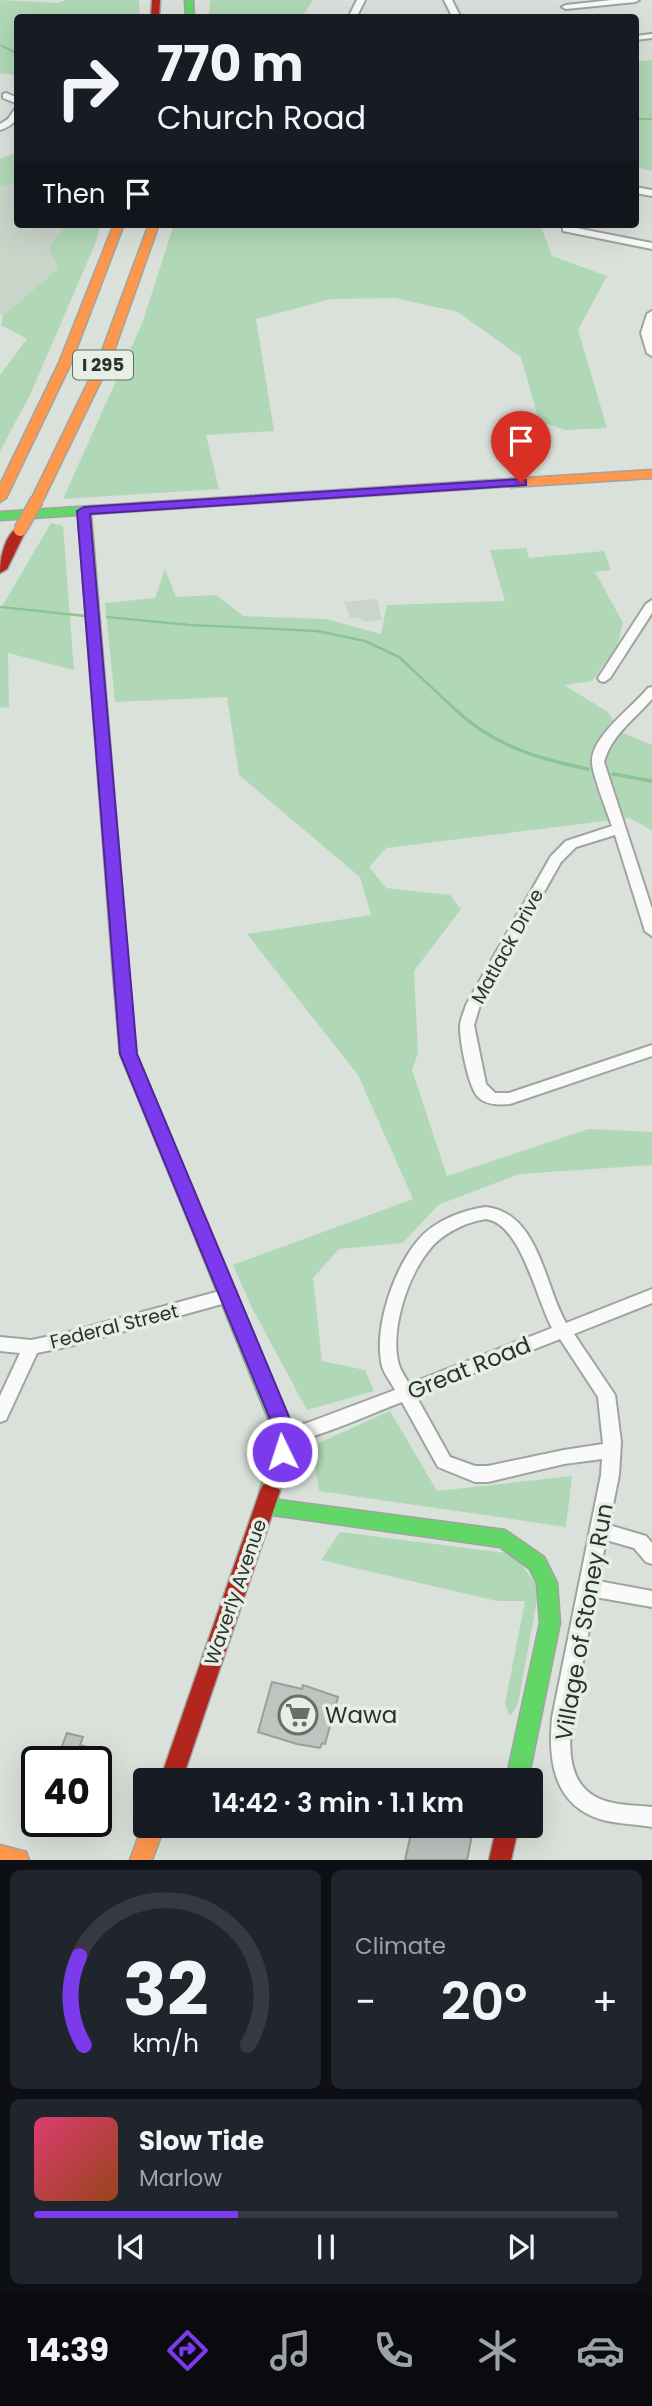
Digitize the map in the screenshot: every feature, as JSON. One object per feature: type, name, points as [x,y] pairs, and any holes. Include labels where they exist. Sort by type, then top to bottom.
[{"type":"main road","name":"I 295","points":[[0,498],[49,402],[80,332],[118,228]]},
{"type":"main road","name":"I 295","points":[[0,569],[104,362],[153,228]]},
{"type":"main road","points":[[0,516],[652,474]]},
{"type":"main road","points":[[84,511],[128,1054],[285,1436]]},
{"type":"main road","name":"Waverly Avenue","points":[[175,1768],[265,1507],[285,1436]]},
{"type":"main road","points":[[265,1507],[505,1539],[525,1550],[539,1563],[552,1598],[550,1623],[520,1768]]},
{"type":"main road","points":[[141,1860],[149,1838]]},
{"type":"main road","points":[[500,1860],[505,1838]]},
{"type":"main road","points":[[0,1856],[18,1860]]},
{"type":"street","points":[[565,3],[635,0]]},
{"type":"street","points":[[6,96],[14,100]]},
{"type":"street","points":[[0,127],[14,117]]},
{"type":"street","points":[[566,229],[652,246]]},
{"type":"street","points":[[651,348],[646,327],[652,314]]},
{"type":"street","points":[[604,678],[652,604]]},
{"type":"street","points":[[652,691],[647,707],[605,739],[599,755],[600,773],[652,931]]},
{"type":"street","name":"Matlack Drive","points":[[618,829],[571,844],[556,859],[472,1005],[467,1025],[478,1084],[482,1093],[493,1099],[516,1097],[652,1050]]},
{"type":"street","name":"Village of Stoney Run","points":[[611,1450],[564,1457],[502,1473],[475,1474],[444,1462],[391,1367],[388,1345],[390,1321],[404,1277],[425,1243],[452,1223],[472,1215],[495,1214],[512,1224],[524,1243],[562,1330],[606,1395],[611,1450],[610,1475],[561,1726],[560,1753],[570,1785],[596,1808],[652,1817]]},
{"type":"street","name":"Federal Street","points":[[0,1344],[31,1347],[227,1296]]},
{"type":"street","name":"Great Road","points":[[285,1436],[309,1430],[652,1296]]},
{"type":"street","points":[[0,1415],[31,1347]]},
{"type":"street","points":[[600,1530],[640,1542],[652,1556]]},
{"type":"street","points":[[589,1588],[652,1600]]},
{"type":"shaded area","points":[[14,184],[14,228],[63,228],[59,268],[3,315],[0,315],[0,186]]},
{"type":"shaded area","points":[[377,599],[382,620],[367,622],[350,618],[344,602]]},
{"type":"green space","points":[[0,0],[58,3],[66,0],[139,0],[140,14],[14,14],[14,75],[0,73]]},
{"type":"green space","points":[[210,0],[313,0],[304,14],[209,14]]},
{"type":"green space","points":[[652,60],[652,171],[639,168],[639,62]]},
{"type":"green space","points":[[14,153],[14,184],[0,186],[0,159]]},
{"type":"green space","points":[[100,228],[30,395],[0,451],[0,375],[27,339],[1,325],[3,315],[59,268],[49,249],[63,229]]},
{"type":"green space","points":[[173,228],[542,228],[552,256],[607,276],[578,330],[607,428],[565,430],[539,421],[521,357],[458,312],[395,298],[331,299],[256,319],[274,431],[206,435],[219,489],[63,499],[143,321]]},
{"type":"green space","points":[[51,523],[63,526],[74,670],[8,653],[9,707],[0,708],[0,610]]},
{"type":"green space","points":[[526,548],[529,558],[604,551],[611,570],[595,572],[623,623],[617,646],[592,681],[564,685],[608,712],[621,732],[652,745],[652,830],[629,818],[386,848],[369,867],[386,888],[450,895],[461,909],[414,971],[418,1053],[412,1070],[447,1176],[588,1129],[652,1132],[652,1165],[519,1174],[438,1205],[403,1243],[339,1249],[313,1278],[322,1361],[365,1370],[374,1391],[307,1410],[253,1310],[233,1265],[413,1199],[358,1075],[247,934],[371,915],[360,877],[239,775],[227,697],[115,702],[105,603],[155,598],[165,569],[176,597],[216,595],[243,616],[326,619],[381,634],[387,605],[505,601],[490,550]]},
{"type":"green space","points":[[390,1411],[437,1491],[572,1476],[566,1527],[319,1491],[312,1446]]},
{"type":"green space","points":[[340,1532],[514,1554],[539,1589],[518,1704],[510,1716],[505,1704],[525,1601],[497,1601],[321,1560]]},
{"type":"building","name":"Wawa","points":[[272,1682],[302,1689],[303,1685],[338,1697],[325,1744],[322,1743],[320,1748],[258,1732]]},
{"type":"building","points":[[67,1733],[83,1737],[80,1745],[84,1746],[62,1746]]},
{"type":"building","points":[[410,1838],[471,1838],[467,1860],[405,1860]]},
{"type":"waterway","points":[[0,45],[14,52]]},
{"type":"waterway","points":[[639,119],[652,119]]},
{"type":"waterway","points":[[0,607],[86,616]]},
{"type":"waterway","points":[[107,617],[190,625],[317,631],[365,641],[399,657],[458,712]]},
{"type":"waterway","points":[[456,710],[502,742],[552,761],[588,769]]},
{"type":"waterway","points":[[613,774],[652,781]]},
{"type":"traffic: fast","points":[[189,0],[190,14]]},
{"type":"traffic: fast","points":[[0,516],[511,483]]},
{"type":"traffic: fast","points":[[84,511],[121,973]]},
{"type":"traffic: fast","points":[[206,1242],[285,1436],[270,1491]]},
{"type":"traffic: fast","points":[[265,1507],[505,1539],[537,1563],[547,1583],[550,1623],[520,1768]]},
{"type":"traffic: slow","points":[[0,498],[65,363],[117,228]]},
{"type":"traffic: slow","points":[[37,500],[104,362],[153,228]]},
{"type":"traffic: slow","points":[[511,483],[652,474]]},
{"type":"traffic: slow","points":[[20,530],[37,500]]},
{"type":"traffic: slow","points":[[141,1860],[149,1838]]},
{"type":"traffic: slow","points":[[0,1856],[18,1860]]},
{"type":"traffic: jam","points":[[155,14],[156,0]]},
{"type":"traffic: jam","points":[[0,569],[20,530]]},
{"type":"traffic: jam","points":[[121,973],[128,1054],[206,1242]]},
{"type":"traffic: jam","points":[[175,1768],[270,1491]]},
{"type":"traffic: jam","points":[[500,1860],[505,1838]]},
{"type":"place","name":"Wawa","points":[[298,1715]]},
{"type":"route","points":[[282,1452],[285,1436],[280,1419],[128,1054],[93,594],[84,511],[521,483]]}]
